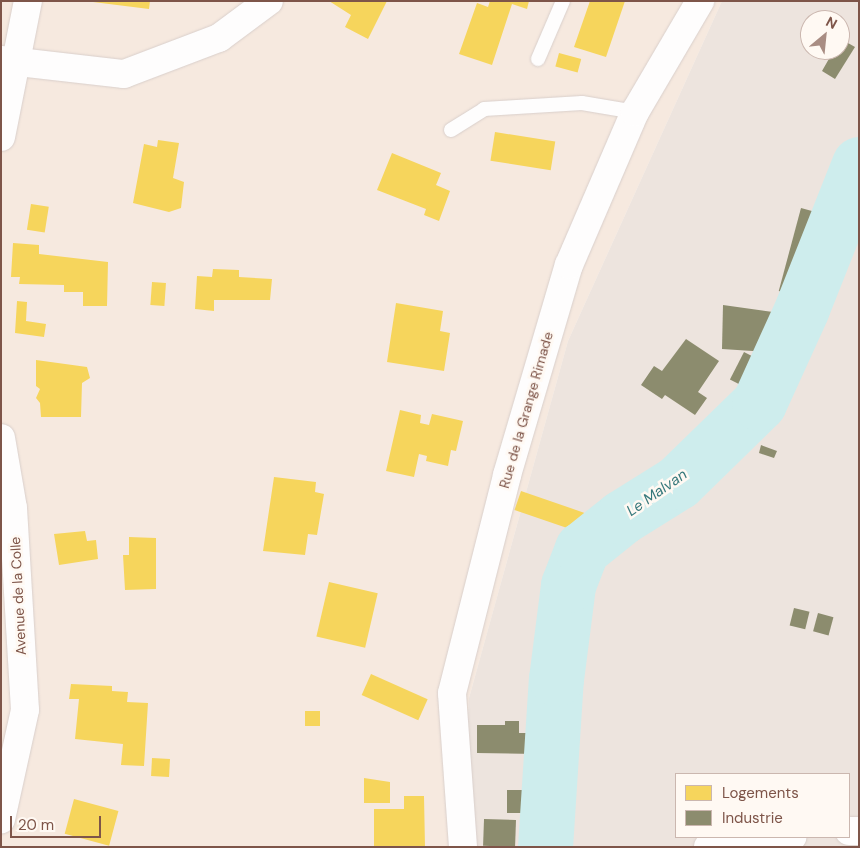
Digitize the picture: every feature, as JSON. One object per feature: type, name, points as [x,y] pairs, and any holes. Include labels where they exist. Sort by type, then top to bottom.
[{"type":"street","points":[[1,137],[6,56],[12,1]]},
{"type":"street","points":[[6,56],[28,1]]},
{"type":"street","points":[[6,56],[124,74],[219,38],[269,1]]},
{"type":"street","name":"Rue de la Grange Rimade","points":[[463,847],[452,693],[507,475],[569,265],[636,112],[700,1]]},
{"type":"street","name":"Avenue de la Colle","points":[[1,438],[13,508],[25,710],[1,819]]},
{"type":"street","name":"Avenue de la Colle","points":[[1,568],[22,666]]},
{"type":"street","points":[[708,847],[784,838]]},
{"type":"lane","points":[[538,59],[563,1]]},
{"type":"lane","points":[[452,130],[484,109],[582,103],[636,112]]},
{"type":"shaded area","points":[[1,1],[722,1],[568,341],[469,698],[462,847],[1,847]]},
{"type":"shaded area","points":[[722,1],[859,1],[859,847],[462,847],[469,698],[568,341]]},
{"type":"building: Logements","points":[[93,1],[150,1],[149,9],[93,2]]},
{"type":"building: Logements","points":[[329,1],[387,1],[368,39],[345,27],[351,15]]},
{"type":"building: Logements","points":[[490,1],[529,1],[527,9],[512,4],[492,65],[459,54],[477,3],[488,7]]},
{"type":"building: Logements","points":[[590,1],[625,1],[606,57],[574,47]]},
{"type":"building: Logements","points":[[559,53],[581,59],[578,72],[555,67]]},
{"type":"building: Logements","points":[[495,132],[555,142],[551,170],[490,161]]},
{"type":"building: Logements","points":[[158,140],[179,143],[173,178],[184,182],[181,208],[169,212],[133,203],[144,144],[157,147]]},
{"type":"building: Logements","points":[[392,153],[441,173],[436,185],[450,191],[439,221],[424,215],[426,209],[377,190]]},
{"type":"building: Logements","points":[[31,204],[49,207],[45,232],[27,230]]},
{"type":"building: Logements","points":[[13,243],[39,245],[39,254],[108,262],[107,306],[83,306],[83,292],[64,292],[64,285],[19,284],[20,277],[11,277]]},
{"type":"building: Logements","points":[[213,269],[239,270],[239,277],[272,279],[270,300],[214,300],[214,311],[195,309],[197,276],[212,277]]},
{"type":"building: Logements","points":[[152,282],[166,283],[164,306],[150,305]]},
{"type":"building: Logements","points":[[17,301],[27,302],[26,321],[46,324],[44,337],[15,333]]},
{"type":"building: Logements","points":[[396,303],[443,311],[440,331],[450,333],[444,371],[387,362]]},
{"type":"building: Logements","points":[[36,360],[87,367],[90,378],[82,383],[81,417],[41,417],[40,403],[36,398],[40,389],[36,386]]},
{"type":"building: Logements","points":[[400,410],[421,415],[420,423],[429,425],[432,414],[463,421],[456,451],[451,450],[448,466],[426,461],[427,456],[419,454],[414,477],[386,471]]},
{"type":"building: Logements","points":[[274,477],[316,482],[315,492],[324,494],[317,535],[308,534],[305,555],[263,551]]},
{"type":"building: Logements","points":[[521,491],[585,513],[579,532],[514,510]]},
{"type":"building: Logements","points":[[85,531],[87,541],[96,540],[98,559],[59,565],[54,534]]},
{"type":"building: Logements","points":[[129,537],[156,538],[156,589],[125,590],[123,555],[129,555]]},
{"type":"building: Logements","points":[[329,582],[378,593],[365,648],[316,637]]},
{"type":"building: Logements","points":[[371,674],[428,699],[418,720],[362,695]]},
{"type":"building: Logements","points":[[71,684],[112,686],[112,691],[128,692],[127,702],[148,703],[144,766],[121,765],[123,744],[75,739],[79,699],[69,699]]},
{"type":"building: Logements","points":[[305,711],[320,711],[320,726],[305,726]]},
{"type":"building: Logements","points":[[152,758],[170,759],[169,777],[151,776]]},
{"type":"building: Logements","points":[[364,778],[390,782],[390,803],[364,803]]},
{"type":"building: Logements","points":[[404,796],[424,796],[425,847],[374,847],[374,809],[404,809]]},
{"type":"building: Logements","points":[[74,799],[118,811],[109,846],[65,834]]},
{"type":"building: Industrie","points":[[850,44],[855,47],[850,55]]},
{"type":"building: Industrie","points":[[828,60],[847,60],[835,79],[822,71]]},
{"type":"building: Industrie","points":[[801,208],[816,212],[794,295],[779,291]]},
{"type":"building: Industrie","points":[[723,305],[780,313],[767,352],[722,349]]},
{"type":"building: Industrie","points":[[686,339],[719,361],[698,392],[707,398],[695,415],[665,395],[662,399],[641,385],[654,366],[662,371]]},
{"type":"building: Industrie","points":[[744,352],[754,357],[740,385],[730,380]]},
{"type":"building: Industrie","points":[[761,445],[777,451],[774,458],[759,453]]},
{"type":"building: Industrie","points":[[794,608],[810,612],[805,629],[790,625]]},
{"type":"building: Industrie","points":[[818,613],[833,617],[829,635],[813,631]]},
{"type":"building: Industrie","points":[[505,721],[519,721],[519,733],[526,733],[525,744],[535,744],[536,754],[477,753],[477,725],[505,725]]},
{"type":"building: Industrie","points":[[507,790],[525,790],[525,813],[507,813]]},
{"type":"building: Industrie","points":[[484,819],[516,820],[515,847],[483,846]]},
{"type":"waterway","name":"Le Malvan","points":[[545,847],[556,679],[568,585],[582,549],[622,517],[678,482],[759,403],[802,308],[859,164]]}]
